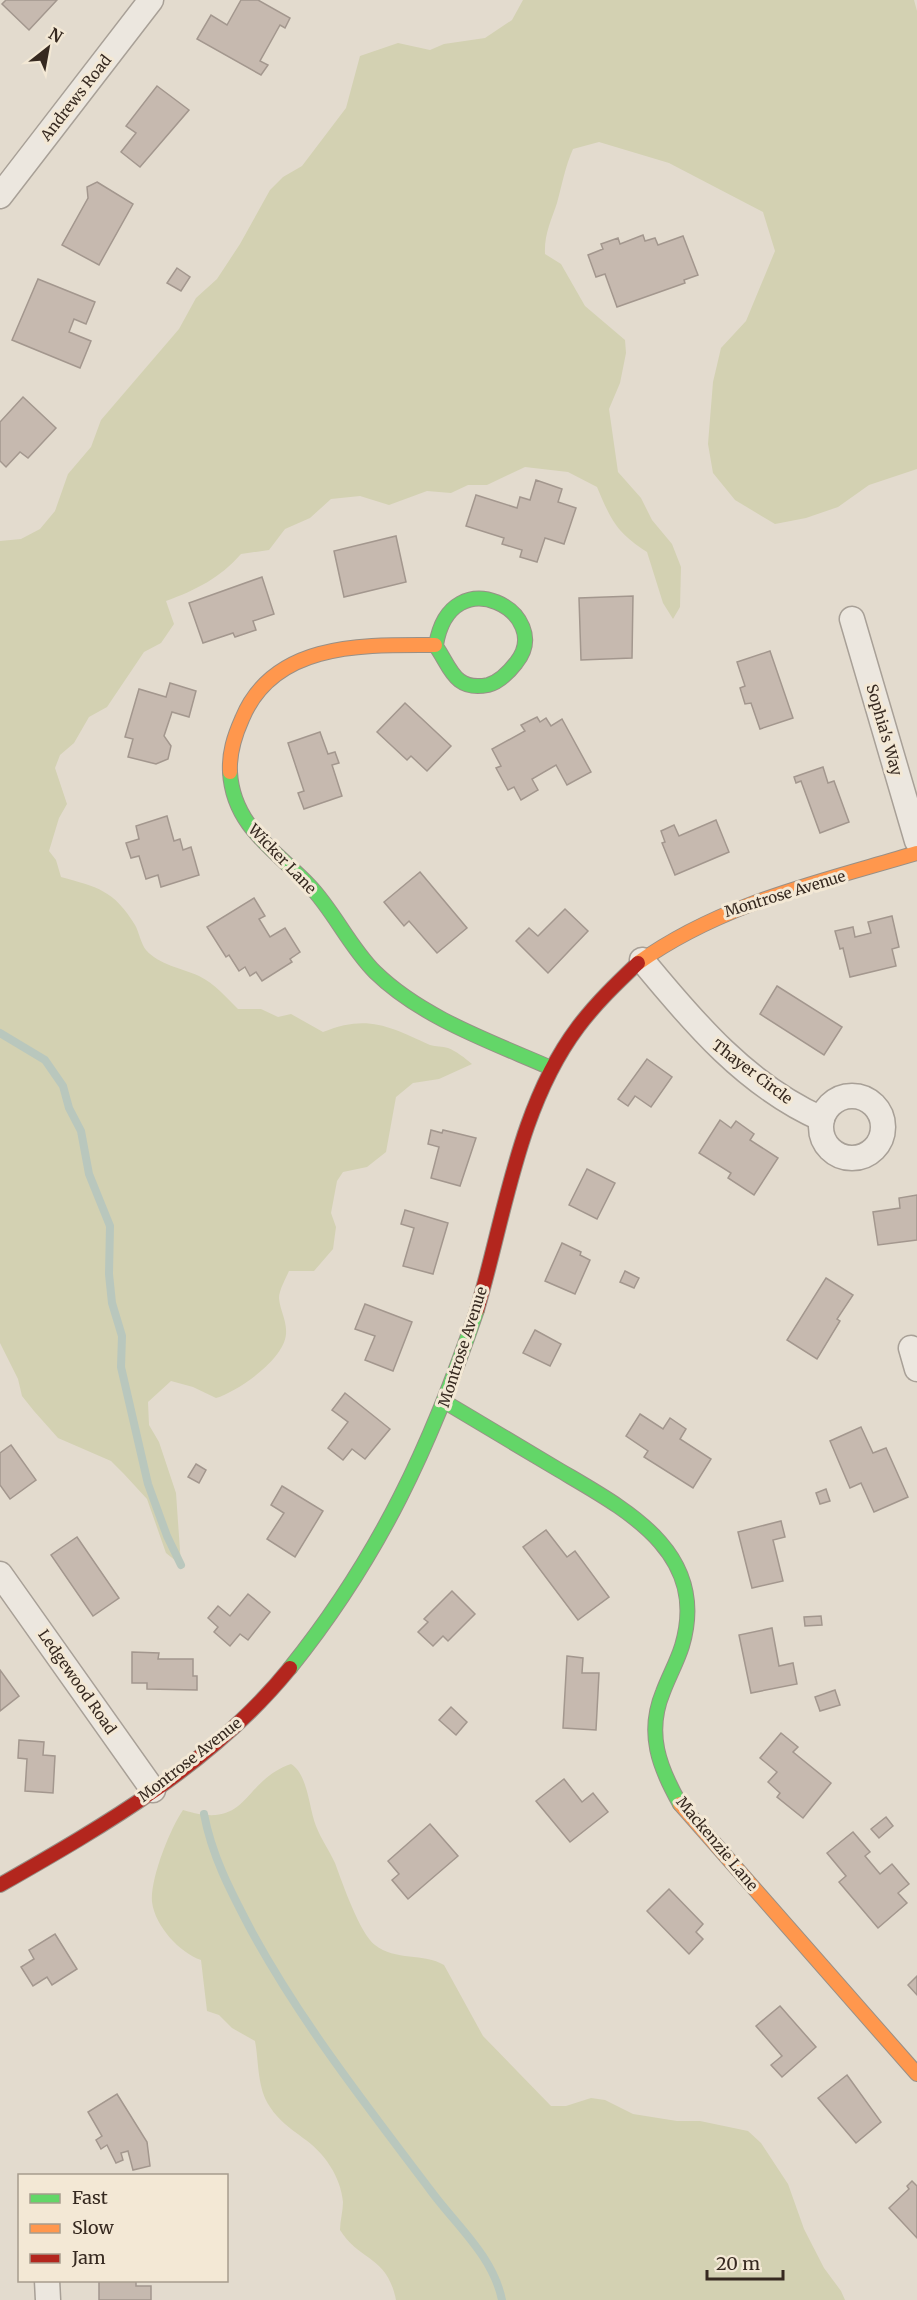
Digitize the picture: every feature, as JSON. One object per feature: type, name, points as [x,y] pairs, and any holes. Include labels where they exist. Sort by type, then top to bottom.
[{"type":"street","name":"Andrews Road","points":[[0,196],[151,0]]},
{"type":"street","points":[[474,597],[491,598],[506,605],[521,623],[525,639],[521,658],[516,667],[504,679],[486,685],[468,684],[449,672],[441,662],[436,645],[441,622],[449,610],[460,602],[474,597]]},
{"type":"street","name":"Sophia's Way","points":[[852,619],[917,841]]},
{"type":"street","name":"Wicker Lane","points":[[436,645],[330,650],[308,655],[274,673],[258,687],[238,724],[230,758],[234,795],[240,813],[249,828],[316,892],[362,957],[385,981],[440,1015],[551,1068]]},
{"type":"street","name":"Montrose Avenue","points":[[0,1886],[84,1838],[153,1790],[245,1717],[301,1653],[363,1567],[393,1517],[418,1468],[445,1402],[477,1308],[529,1119],[551,1068],[568,1040],[607,992],[642,960],[683,931],[729,909],[917,853]]},
{"type":"street","name":"Thayer Circle","points":[[642,960],[722,1052],[793,1104],[822,1119]]},
{"type":"street","name":"Mackenzie Lane","points":[[445,1402],[630,1512],[652,1530],[666,1546],[683,1580],[689,1611],[682,1647],[658,1703],[654,1724],[658,1762],[683,1809],[917,2074]]},
{"type":"street","name":"Ledgewood Road","points":[[0,1574],[153,1790]]},
{"type":"street","points":[[47,2282],[48,2300]]},
{"type":"shaded area","points":[[523,0],[914,0],[917,11],[917,469],[869,485],[838,507],[806,518],[775,524],[735,500],[713,473],[708,444],[713,382],[721,348],[746,321],[775,251],[763,212],[669,163],[599,142],[573,149],[548,228],[545,254],[561,264],[585,306],[625,340],[626,353],[620,383],[609,409],[618,472],[641,498],[652,520],[672,544],[681,567],[680,607],[673,619],[663,603],[647,552],[621,531],[606,508],[597,487],[568,472],[525,467],[487,485],[468,485],[451,493],[427,491],[389,505],[360,496],[331,499],[310,518],[285,529],[269,550],[241,554],[225,570],[207,582],[166,601],[174,624],[161,643],[144,652],[107,707],[89,717],[74,743],[60,755],[55,768],[67,804],[59,818],[49,851],[56,860],[61,877],[95,887],[120,904],[135,925],[144,947],[151,955],[164,963],[205,979],[238,1009],[261,1009],[278,1017],[291,1014],[323,1032],[353,1024],[378,1025],[402,1032],[430,1045],[448,1048],[472,1064],[439,1079],[413,1083],[396,1097],[386,1152],[367,1167],[343,1172],[337,1181],[331,1213],[336,1227],[333,1249],[314,1271],[289,1271],[279,1298],[286,1334],[283,1344],[269,1364],[247,1382],[216,1398],[193,1387],[171,1381],[148,1402],[149,1425],[159,1442],[176,1493],[181,1565],[166,1553],[147,1499],[124,1474],[111,1461],[58,1438],[34,1411],[22,1396],[18,1379],[0,1343],[0,541],[21,539],[40,529],[55,511],[68,474],[91,447],[101,420],[179,329],[196,298],[217,279],[240,244],[270,190],[283,177],[302,166],[346,108],[360,56],[398,43],[430,50],[444,44],[485,38],[512,20]]},
{"type":"shaded area","points":[[291,1764],[297,1769],[305,1784],[316,1826],[335,1863],[363,1930],[375,1945],[391,1953],[428,1959],[444,1965],[483,2036],[551,2106],[566,2106],[591,2098],[605,2100],[633,2114],[677,2121],[700,2121],[748,2131],[761,2143],[788,2184],[804,2229],[824,2268],[845,2300],[396,2300],[392,2285],[380,2267],[356,2248],[340,2230],[342,2193],[330,2166],[318,2150],[273,2112],[266,2100],[255,2041],[232,2028],[219,2015],[207,2011],[201,1960],[177,1945],[163,1929],[152,1902],[154,1881],[162,1854],[183,1810],[205,1815],[221,1814],[233,1809],[274,1772]]},
{"type":"building","points":[[6,0],[57,0],[29,30],[2,4]]},
{"type":"building","points":[[241,0],[258,0],[290,18],[285,28],[280,25],[260,61],[268,65],[261,75],[197,39],[211,15],[227,25]]},
{"type":"building","points":[[157,86],[189,110],[140,167],[121,152],[136,133],[126,126]]},
{"type":"building","points":[[97,182],[133,204],[99,265],[62,245],[88,198],[87,187]]},
{"type":"building","points":[[643,235],[645,241],[655,238],[658,245],[683,236],[698,275],[684,280],[685,283],[617,307],[605,274],[596,277],[588,255],[603,249],[601,244],[618,238],[620,244]]},
{"type":"building","points":[[177,268],[190,277],[181,291],[167,283]]},
{"type":"building","points":[[38,279],[95,302],[86,324],[74,319],[69,332],[91,341],[80,368],[12,340]]},
{"type":"building","points":[[23,397],[56,428],[28,458],[20,452],[6,467],[0,461],[0,422]]},
{"type":"building","points":[[536,480],[562,489],[558,502],[576,508],[564,544],[545,538],[537,562],[520,557],[522,550],[502,544],[504,538],[466,526],[476,495],[517,508],[520,497],[530,500]]},
{"type":"building","points":[[396,536],[406,582],[344,597],[334,551]]},
{"type":"building","points":[[262,577],[274,614],[253,621],[256,630],[235,637],[233,633],[203,643],[189,603]]},
{"type":"building","points":[[633,596],[632,658],[581,660],[579,598]]},
{"type":"building","points":[[770,651],[793,718],[760,729],[751,703],[745,704],[740,688],[745,686],[737,662]]},
{"type":"building","points":[[170,683],[196,691],[189,717],[172,712],[164,736],[171,746],[168,759],[156,764],[128,757],[133,739],[125,737],[139,689],[166,697]]},
{"type":"building","points":[[405,703],[451,746],[427,771],[411,756],[407,760],[377,732]]},
{"type":"building","points":[[537,717],[540,722],[546,718],[551,726],[562,719],[591,772],[567,785],[556,765],[532,779],[538,790],[521,800],[514,787],[508,790],[496,768],[501,766],[492,749],[525,731],[521,725]]},
{"type":"building","points":[[320,732],[328,754],[335,752],[339,763],[332,765],[342,796],[304,809],[298,793],[304,791],[288,743]]},
{"type":"building","points":[[823,767],[828,783],[834,781],[849,822],[820,833],[801,781],[796,783],[794,777]]},
{"type":"building","points":[[167,816],[174,841],[180,839],[183,850],[191,847],[199,875],[161,887],[158,875],[146,879],[139,856],[131,858],[126,843],[139,839],[136,826]]},
{"type":"building","points":[[716,820],[729,852],[675,875],[662,843],[665,842],[661,831],[674,825],[679,836]]},
{"type":"building","points":[[420,872],[467,928],[437,953],[409,921],[404,926],[384,902]]},
{"type":"building","points":[[254,898],[265,916],[259,919],[270,937],[285,928],[300,952],[290,959],[292,962],[262,981],[256,972],[250,976],[245,967],[239,971],[229,955],[226,957],[207,927]]},
{"type":"building","points":[[565,909],[588,931],[548,973],[516,941],[529,928],[538,936]]},
{"type":"building","points":[[892,916],[899,947],[892,949],[896,966],[850,977],[843,948],[840,949],[835,931],[853,927],[855,937],[871,933],[868,922]]},
{"type":"building","points":[[777,986],[842,1027],[824,1055],[760,1014]]},
{"type":"building","points":[[647,1059],[672,1077],[651,1107],[635,1096],[628,1106],[618,1099]]},
{"type":"building","points":[[720,1120],[731,1128],[736,1121],[754,1134],[750,1140],[778,1158],[754,1195],[728,1178],[731,1173],[699,1153]]},
{"type":"building","points":[[431,1130],[442,1133],[443,1130],[476,1138],[460,1186],[431,1178],[439,1147],[428,1144]]},
{"type":"building","points":[[587,1169],[615,1183],[597,1219],[569,1205]]},
{"type":"building","points":[[917,1195],[917,1240],[878,1245],[873,1212],[900,1208],[899,1198]]},
{"type":"building","points":[[405,1210],[448,1223],[433,1274],[403,1266],[414,1228],[401,1224]]},
{"type":"building","points":[[562,1243],[581,1252],[580,1255],[590,1260],[575,1294],[545,1281]]},
{"type":"building","points":[[625,1271],[639,1278],[634,1288],[620,1282]]},
{"type":"building","points":[[826,1278],[853,1295],[837,1319],[840,1321],[817,1359],[787,1340]]},
{"type":"building","points":[[365,1304],[412,1322],[393,1371],[365,1360],[375,1336],[355,1329]]},
{"type":"building","points":[[535,1330],[561,1344],[550,1366],[523,1353]]},
{"type":"building","points":[[345,1393],[390,1429],[365,1459],[352,1449],[343,1460],[328,1448],[348,1422],[332,1410]]},
{"type":"building","points":[[640,1414],[663,1429],[670,1418],[686,1429],[680,1439],[711,1459],[693,1488],[644,1457],[648,1451],[626,1436]]},
{"type":"building","points":[[861,1427],[873,1453],[886,1448],[908,1497],[874,1512],[861,1483],[850,1488],[830,1441]]},
{"type":"building","points":[[11,1445],[36,1480],[10,1499],[0,1485],[0,1453]]},
{"type":"building","points":[[196,1464],[206,1470],[199,1483],[188,1477]]},
{"type":"building","points":[[282,1486],[323,1511],[295,1557],[267,1539],[284,1513],[271,1505]]},
{"type":"building","points":[[826,1489],[830,1501],[820,1504],[816,1493]]},
{"type":"building","points":[[781,1521],[785,1537],[773,1540],[783,1581],[752,1588],[738,1532]]},
{"type":"building","points":[[546,1530],[567,1557],[575,1551],[609,1597],[578,1620],[523,1547]]},
{"type":"building","points":[[77,1537],[119,1598],[93,1616],[51,1555]]},
{"type":"building","points":[[452,1591],[475,1614],[448,1641],[443,1636],[433,1646],[418,1632],[428,1622],[424,1619]]},
{"type":"building","points":[[248,1594],[270,1612],[248,1640],[240,1634],[230,1646],[214,1632],[218,1627],[208,1618],[218,1606],[230,1616]]},
{"type":"building","points":[[821,1616],[822,1625],[805,1626],[804,1617]]},
{"type":"building","points":[[772,1628],[779,1666],[793,1663],[797,1684],[751,1693],[739,1635]]},
{"type":"building","points":[[132,1652],[159,1653],[158,1659],[193,1659],[193,1676],[197,1676],[197,1690],[147,1689],[147,1683],[132,1683]]},
{"type":"building","points":[[567,1656],[583,1658],[582,1673],[599,1673],[596,1730],[563,1728]]},
{"type":"building","points":[[0,1670],[19,1696],[0,1711]]},
{"type":"building","points":[[835,1690],[840,1705],[820,1711],[815,1697]]},
{"type":"building","points":[[451,1707],[467,1722],[456,1735],[439,1720]]},
{"type":"building","points":[[781,1733],[798,1747],[793,1752],[831,1783],[803,1818],[777,1797],[780,1793],[768,1782],[777,1772],[760,1758]]},
{"type":"building","points":[[19,1740],[44,1742],[43,1755],[55,1756],[53,1793],[25,1791],[27,1759],[18,1758]]},
{"type":"building","points":[[564,1779],[582,1802],[593,1793],[608,1812],[570,1842],[536,1801]]},
{"type":"building","points":[[886,1817],[893,1826],[879,1838],[871,1829]]},
{"type":"building","points":[[430,1824],[458,1856],[408,1899],[392,1880],[399,1874],[388,1861]]},
{"type":"building","points":[[853,1832],[870,1852],[865,1856],[880,1874],[892,1864],[909,1884],[898,1893],[907,1903],[878,1928],[839,1882],[846,1876],[827,1853]]},
{"type":"building","points":[[669,1889],[703,1924],[696,1932],[703,1939],[689,1954],[647,1911]]},
{"type":"building","points":[[55,1934],[77,1969],[52,1985],[47,1977],[33,1986],[21,1967],[34,1959],[29,1950]]},
{"type":"building","points":[[917,1976],[917,1995],[908,1985]]},
{"type":"building","points":[[780,2006],[816,2047],[782,2077],[771,2065],[782,2056],[756,2026]]},
{"type":"building","points":[[847,2075],[881,2122],[856,2143],[818,2098]]},
{"type":"building","points":[[117,2094],[147,2142],[150,2166],[133,2170],[128,2151],[121,2153],[123,2160],[116,2163],[107,2145],[101,2149],[96,2140],[102,2136],[88,2112]]},
{"type":"building","points":[[912,2181],[917,2186],[917,2238],[889,2208],[909,2189],[907,2186]]},
{"type":"building","points":[[99,2282],[136,2282],[136,2286],[151,2286],[151,2300],[99,2300]]},
{"type":"waterway","points":[[0,1033],[45,1060],[63,1086],[69,1108],[81,1131],[89,1174],[110,1226],[109,1274],[112,1303],[122,1336],[121,1367],[148,1484],[167,1536],[181,1565]]},
{"type":"waterway","points":[[204,1814],[212,1845],[237,1904],[292,2000],[360,2096],[482,2255],[491,2269],[502,2300]]},
{"type":"traffic: fast","points":[[435,645],[454,675],[467,685],[476,686],[492,684],[504,676],[516,663],[525,645],[522,627],[512,612],[497,602],[478,599],[460,603],[445,618],[436,645]]},
{"type":"traffic: fast","points":[[230,772],[233,791],[247,822],[258,836],[318,895],[357,951],[375,972],[414,1003],[436,1016],[458,1028],[551,1068]]},
{"type":"traffic: fast","points":[[290,1668],[351,1584],[400,1498],[441,1407],[477,1310]]},
{"type":"traffic: fast","points":[[445,1402],[610,1501],[656,1537],[673,1559],[684,1584],[687,1613],[682,1646],[658,1707],[655,1736],[666,1777],[680,1804]]},
{"type":"traffic: slow","points":[[230,772],[230,758],[242,719],[257,693],[276,675],[299,661],[324,653],[352,648],[435,645]]},
{"type":"traffic: slow","points":[[638,963],[670,942],[738,909],[808,885],[917,853]]},
{"type":"traffic: slow","points":[[680,1804],[917,2074]]},
{"type":"traffic: jam","points":[[477,1310],[505,1200],[527,1127],[541,1092],[558,1058],[578,1027],[599,1001],[638,963]]},
{"type":"traffic: jam","points":[[0,1885],[79,1839],[156,1790],[227,1734],[290,1668]]}]
